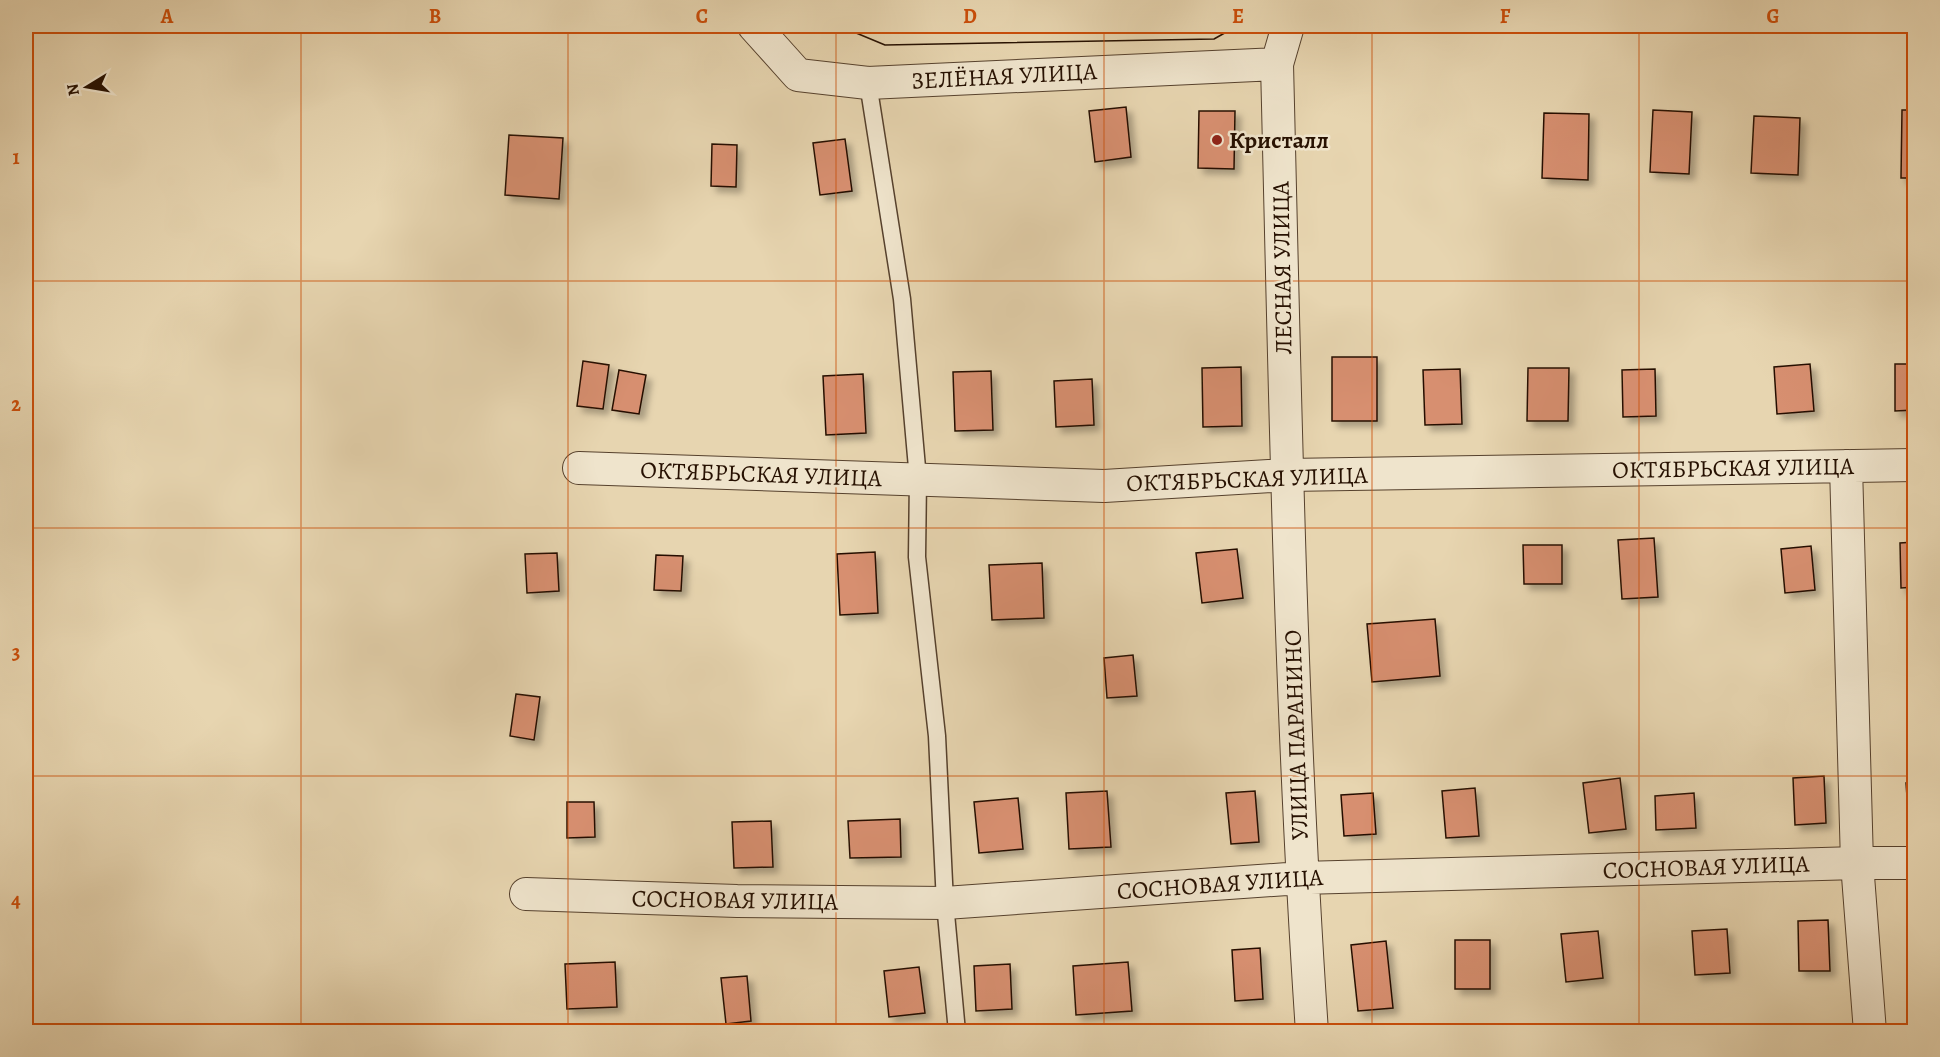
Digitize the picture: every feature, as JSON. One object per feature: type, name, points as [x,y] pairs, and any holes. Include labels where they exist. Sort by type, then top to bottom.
[{"type":"street","name":"ЗЕЛЁНАЯ УЛИЦА","points":[[754,26],[798,75],[868,83],[1277,64]]},
{"type":"street","name":"ЛЕСНАЯ УЛИЦА","points":[[1287,475],[1277,64],[1288,26]]},
{"type":"street","name":"ОКТЯБРЬСКАЯ УЛИЦА","points":[[579,468],[1104,486],[1287,475],[1914,465]]},
{"type":"street","points":[[1846,466],[1857,863],[1870,1032]]},
{"type":"street","name":"УЛИЦА ПАРАНИНО","points":[[1287,475],[1301,878],[1312,1032]]},
{"type":"street","name":"СОСНОВАЯ УЛИЦА","points":[[526,894],[737,901],[945,903],[1301,878],[1914,863]]},
{"type":"lane","points":[[868,83],[902,299],[918,479],[916,557],[937,736],[945,903],[957,1032]]},
{"type":"building","points":[[1126,107],[1131,157],[1095,162],[1089,111]]},
{"type":"building","points":[[1653,110],[1692,112],[1689,174],[1650,172]]},
{"type":"building","points":[[1902,110],[1914,110],[1914,178],[1901,178]]},
{"type":"building","name":"Кристалл","points":[[1199,111],[1235,111],[1234,169],[1198,168]]},
{"type":"building","points":[[1544,113],[1589,114],[1588,180],[1542,178]]},
{"type":"building","points":[[1754,116],[1800,118],[1798,175],[1751,173]]},
{"type":"building","points":[[509,135],[563,138],[559,199],[505,195]]},
{"type":"building","points":[[845,139],[852,191],[820,195],[813,143]]},
{"type":"building","points":[[712,144],[737,145],[736,187],[711,186]]},
{"type":"building","points":[[1332,357],[1377,357],[1377,421],[1332,421]]},
{"type":"building","points":[[583,361],[609,365],[603,409],[577,406]]},
{"type":"building","points":[[1810,364],[1814,411],[1777,414],[1774,367]]},
{"type":"building","points":[[1895,364],[1914,364],[1914,410],[1895,411]]},
{"type":"building","points":[[1241,367],[1242,426],[1203,427],[1202,368]]},
{"type":"building","points":[[1528,368],[1569,368],[1568,421],[1527,421]]},
{"type":"building","points":[[1460,369],[1462,424],[1425,425],[1423,370]]},
{"type":"building","points":[[1655,369],[1656,416],[1623,417],[1622,370]]},
{"type":"building","points":[[619,370],[646,375],[639,414],[612,410]]},
{"type":"building","points":[[991,371],[993,430],[955,431],[953,372]]},
{"type":"building","points":[[863,374],[866,433],[826,435],[823,376]]},
{"type":"building","points":[[1092,379],[1094,425],[1056,427],[1054,381]]},
{"type":"building","points":[[1654,538],[1658,597],[1622,599],[1618,540]]},
{"type":"building","points":[[1914,542],[1914,587],[1901,588],[1900,543]]},
{"type":"building","points":[[1523,545],[1562,545],[1562,584],[1524,584]]},
{"type":"building","points":[[1811,546],[1815,590],[1785,593],[1781,549]]},
{"type":"building","points":[[1237,549],[1243,598],[1202,603],[1196,553]]},
{"type":"building","points":[[875,552],[878,613],[840,615],[837,554]]},
{"type":"building","points":[[557,553],[559,591],[527,593],[525,554]]},
{"type":"building","points":[[656,555],[683,556],[681,591],[654,590]]},
{"type":"building","points":[[1042,563],[1044,618],[992,620],[989,565]]},
{"type":"building","points":[[1435,619],[1440,676],[1372,682],[1367,624]]},
{"type":"building","points":[[1133,655],[1137,696],[1107,698],[1104,658]]},
{"type":"building","points":[[516,694],[540,697],[534,740],[510,736]]},
{"type":"building","points":[[1824,776],[1826,823],[1795,825],[1793,778]]},
{"type":"building","points":[[1620,778],[1626,829],[1589,833],[1583,783]]},
{"type":"building","points":[[1914,782],[1914,823],[1909,824],[1906,783]]},
{"type":"building","points":[[1475,788],[1479,836],[1446,838],[1442,791]]},
{"type":"building","points":[[1107,791],[1111,847],[1069,849],[1066,793]]},
{"type":"building","points":[[1255,791],[1259,842],[1231,844],[1226,793]]},
{"type":"building","points":[[1373,793],[1376,834],[1344,836],[1341,795]]},
{"type":"building","points":[[1694,793],[1696,828],[1656,830],[1655,796]]},
{"type":"building","points":[[1018,798],[1023,849],[979,853],[974,802]]},
{"type":"building","points":[[567,802],[594,802],[595,837],[567,838]]},
{"type":"building","points":[[900,819],[901,857],[850,858],[848,821]]},
{"type":"building","points":[[771,821],[773,867],[734,868],[732,822]]},
{"type":"building","points":[[1828,920],[1830,971],[1799,971],[1798,921]]},
{"type":"building","points":[[1727,929],[1730,973],[1695,975],[1692,931]]},
{"type":"building","points":[[1598,931],[1603,978],[1566,982],[1561,934]]},
{"type":"building","points":[[1455,940],[1490,940],[1490,989],[1455,989]]},
{"type":"building","points":[[1386,941],[1393,1008],[1358,1011],[1351,945]]},
{"type":"building","points":[[1260,948],[1263,999],[1235,1001],[1232,950]]},
{"type":"building","points":[[615,962],[617,1007],[567,1009],[565,964]]},
{"type":"building","points":[[1128,962],[1132,1011],[1076,1015],[1073,966]]},
{"type":"building","points":[[1010,964],[1012,1009],[976,1011],[974,966]]},
{"type":"building","points":[[919,967],[925,1013],[889,1017],[884,971]]},
{"type":"building","points":[[747,976],[751,1021],[726,1024],[721,978]]},
{"type":"tram line","points":[[844,26],[885,45],[1214,39],[1237,26]]},
{"type":"place","name":"Кристалл","points":[[1217,140]]}]
